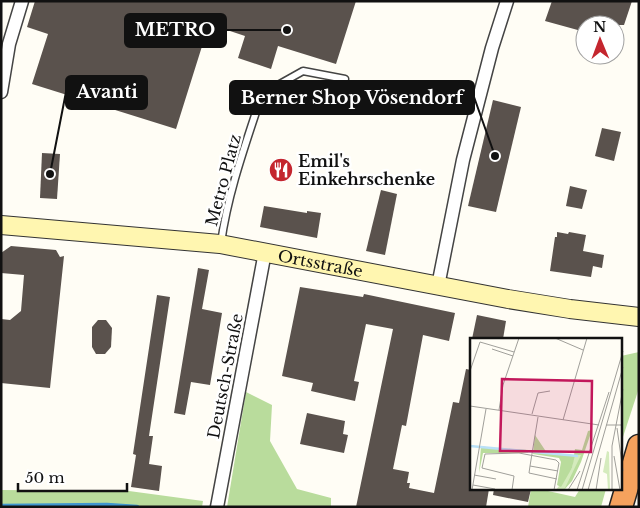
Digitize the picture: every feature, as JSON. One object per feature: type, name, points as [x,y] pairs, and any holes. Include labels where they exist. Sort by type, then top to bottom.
[{"type":"highway","points":[[621,507],[639,446]]},
{"type":"main road","name":"Ortsstraße","points":[[1,225],[220,244],[570,309],[639,317]]},
{"type":"street","points":[[1,92],[8,44],[22,1]]},
{"type":"street","points":[[438,286],[463,160],[492,48],[507,1]]},
{"type":"street","name":"Deutsch-Straße","points":[[217,506],[265,252]]},
{"type":"lane","name":"Metro Platz","points":[[220,244],[224,218],[235,178],[262,94],[303,71],[345,79]]},
{"type":"green space","points":[[639,352],[639,388],[622,440],[622,356]]},
{"type":"green space","points":[[246,392],[272,405],[270,441],[297,489],[331,498],[331,507],[227,507]]},
{"type":"green space","points":[[1,490],[129,491],[203,501],[202,507],[1,507]]},
{"type":"green space","points":[[531,490],[544,490],[575,497],[579,490],[606,490],[601,507],[528,507]]},
{"type":"building","points":[[35,1],[356,1],[336,64],[278,46],[271,69],[238,58],[245,36],[209,24],[176,129],[32,84],[48,34],[27,27]]},
{"type":"building","points":[[552,1],[632,1],[625,22],[625,15],[575,15],[575,29],[545,21]]},
{"type":"building","points":[[493,100],[521,107],[496,212],[468,206]]},
{"type":"building","points":[[602,128],[621,132],[614,161],[595,156]]},
{"type":"building","points":[[42,153],[60,154],[57,199],[40,198]]},
{"type":"building","points":[[570,186],[587,190],[582,209],[566,206]]},
{"type":"building","points":[[381,190],[397,194],[385,255],[366,251]]},
{"type":"building","points":[[264,206],[307,213],[307,211],[321,213],[317,238],[260,227]]},
{"type":"building","points":[[557,232],[586,235],[583,251],[604,255],[602,268],[593,266],[591,277],[550,271]]},
{"type":"building","points":[[11,246],[56,250],[60,257],[64,256],[50,388],[1,383],[1,319],[10,320],[21,311],[24,275],[1,273],[1,253]]},
{"type":"building","points":[[198,268],[209,270],[202,309],[222,313],[210,385],[191,382],[185,415],[174,413]]},
{"type":"building","points":[[300,287],[363,297],[364,294],[455,313],[449,341],[423,335],[406,426],[402,425],[393,469],[409,472],[407,483],[410,483],[409,488],[434,493],[453,402],[459,403],[466,369],[470,370],[470,490],[489,490],[486,507],[356,507],[393,329],[366,324],[354,381],[359,382],[355,401],[311,391],[313,383],[282,376]]},
{"type":"building","points":[[157,295],[170,297],[149,436],[153,436],[149,464],[162,466],[159,491],[131,487],[136,455],[133,454]]},
{"type":"building","points":[[477,315],[506,321],[503,338],[472,338]]},
{"type":"building","points":[[98,320],[106,320],[112,328],[111,347],[105,354],[96,354],[92,347],[92,327]]},
{"type":"building","points":[[307,413],[345,421],[343,434],[348,435],[344,453],[300,444]]},
{"type":"building","points":[[494,490],[531,490],[528,502],[493,495]]},
{"type":"waterway","points":[[1,506],[107,505],[137,507]]},
{"type":"place","name":"METRO","points":[[287,30]]},
{"type":"place","name":"Berner Shop Vösendorf","points":[[495,156]]},
{"type":"place","name":"Emil's Einkehrschenke","points":[[281,170]]},
{"type":"place","name":"Avanti","points":[[50,174]]}]
